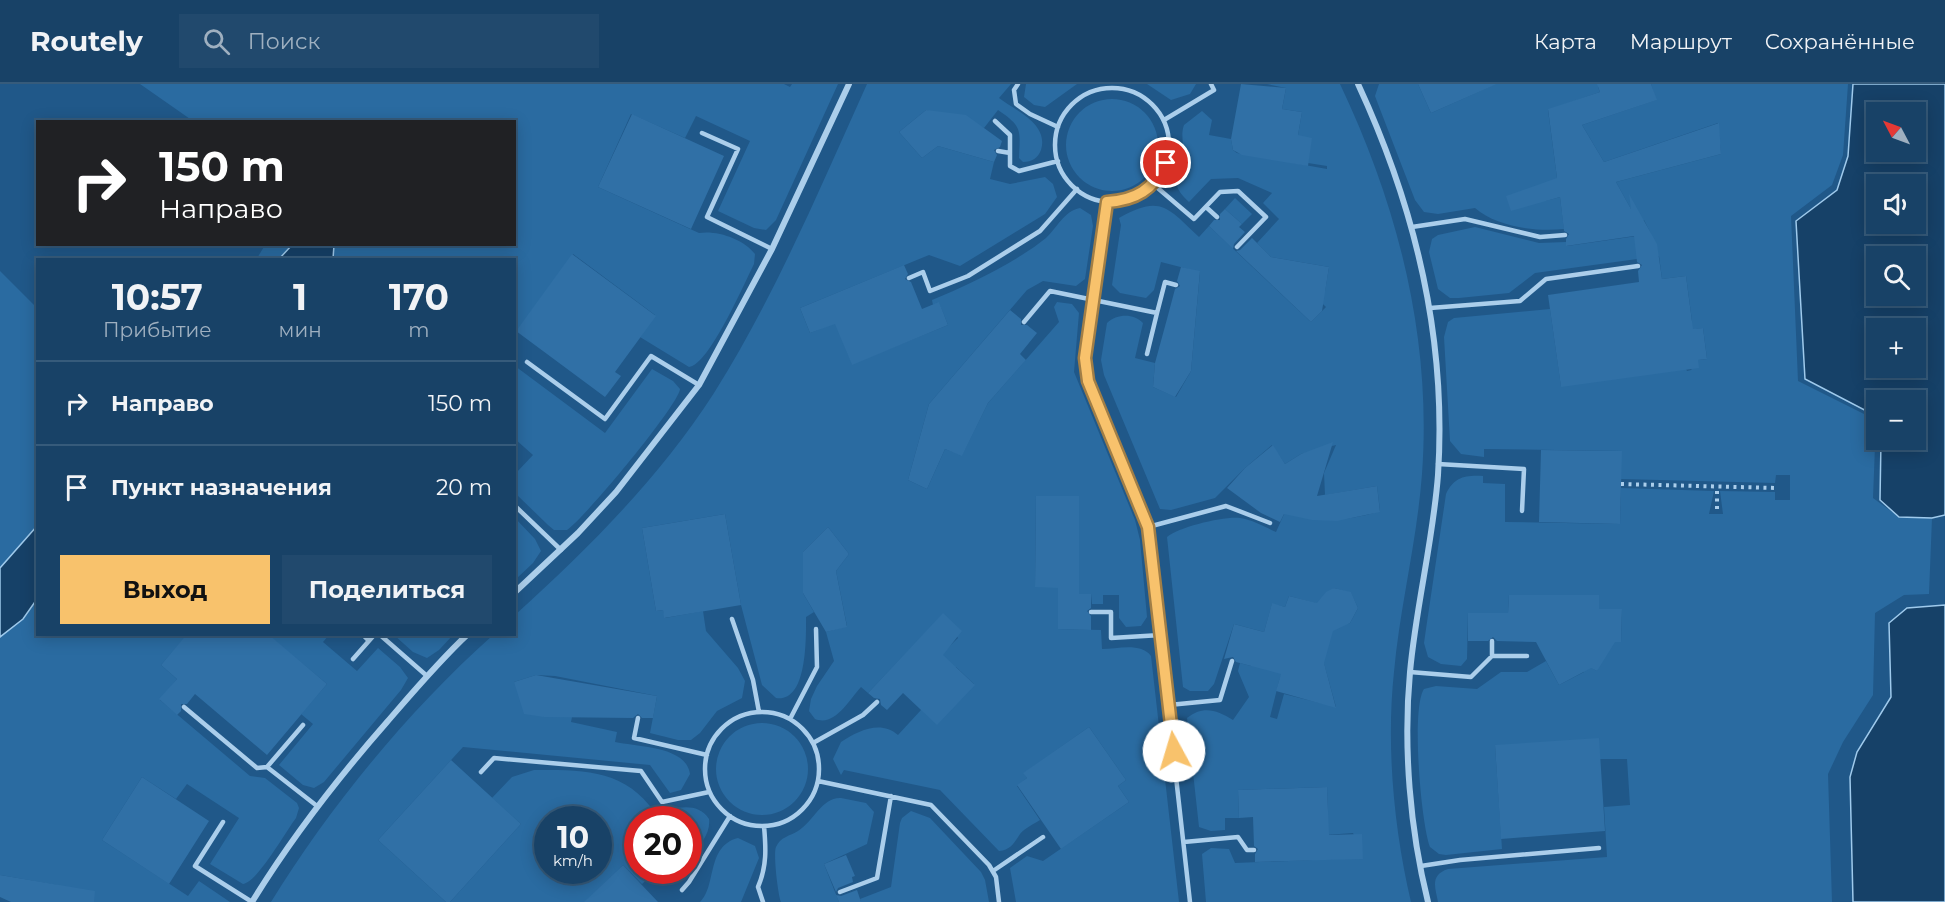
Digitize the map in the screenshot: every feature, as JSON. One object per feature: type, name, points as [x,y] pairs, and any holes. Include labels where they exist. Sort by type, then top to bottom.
[{"type":"street","points":[[516,590],[561,550],[616,492],[699,384],[726,339],[772,249],[849,84]]},
{"type":"street","points":[[1358,84],[1392,165],[1412,227],[1430,308],[1439,381],[1438,464],[1433,530],[1410,672],[1410,770],[1421,866],[1428,902]]},
{"type":"street","points":[[252,902],[275,864],[317,806],[428,676],[466,636]]},
{"type":"lane","points":[[1018,84],[1014,90],[1016,104],[1030,114],[1058,127]]},
{"type":"lane","points":[[1164,120],[1214,90],[1211,84]]},
{"type":"lane","points":[[1116,86],[1144,97],[1164,120],[1169,149],[1166,163],[1154,184],[1137,196],[1107,202],[1094,199],[1069,183],[1058,161],[1055,141],[1058,127],[1065,113],[1087,93],[1116,86]]},
{"type":"lane","points":[[995,121],[1010,135],[1010,166],[1019,171],[1058,161]]},
{"type":"lane","points":[[702,133],[738,149],[707,217],[772,249]]},
{"type":"lane","points":[[998,151],[1010,153]]},
{"type":"lane","points":[[1154,184],[1194,219],[1220,192],[1238,191],[1266,217],[1237,247]]},
{"type":"lane","points":[[909,278],[922,272],[930,291],[968,276],[1040,231],[1077,189]]},
{"type":"lane","points":[[1107,202],[1085,370],[1148,527],[1190,902]]},
{"type":"lane","points":[[1206,207],[1217,218]]},
{"type":"lane","points":[[1412,227],[1465,219],[1540,237],[1565,235]]},
{"type":"lane","points":[[1430,308],[1520,301],[1546,279],[1638,266]]},
{"type":"lane","points":[[1147,354],[1166,282],[1176,285]]},
{"type":"lane","points":[[1024,322],[1050,291],[1157,313]]},
{"type":"lane","points":[[527,362],[605,419],[651,356],[699,384]]},
{"type":"lane","points":[[1438,464],[1524,469],[1522,511]]},
{"type":"lane","points":[[1148,527],[1226,506],[1269,523]]},
{"type":"lane","points":[[516,507],[561,550]]},
{"type":"lane","points":[[1091,612],[1111,612],[1111,638],[1161,635]]},
{"type":"lane","points":[[732,620],[753,680],[759,712]]},
{"type":"lane","points":[[790,719],[817,667],[816,628]]},
{"type":"lane","points":[[364,636],[369,641]]},
{"type":"lane","points":[[353,659],[375,636]]},
{"type":"lane","points":[[379,636],[428,676]]},
{"type":"lane","points":[[1410,672],[1471,677],[1492,656],[1492,641]]},
{"type":"lane","points":[[1492,656],[1527,656]]},
{"type":"lane","points":[[1168,705],[1220,700],[1232,661]]},
{"type":"lane","points":[[813,743],[863,715],[878,702]]},
{"type":"lane","points":[[184,707],[257,768],[267,767],[317,806]]},
{"type":"lane","points":[[759,712],[781,714],[790,719],[804,731],[813,743],[819,764],[818,781],[814,793],[798,813],[781,823],[764,826],[752,825],[730,816],[709,792],[705,767],[710,744],[726,725],[743,715],[759,712]]},
{"type":"lane","points":[[638,718],[634,738],[707,755]]},
{"type":"lane","points":[[267,767],[303,725]]},
{"type":"lane","points":[[481,772],[494,758],[640,771],[662,802],[709,792]]},
{"type":"lane","points":[[818,781],[925,803],[937,809],[993,871],[999,902]]},
{"type":"lane","points":[[840,892],[877,878],[891,796]]},
{"type":"lane","points":[[681,890],[689,882],[730,816]]},
{"type":"lane","points":[[223,822],[195,866],[252,902]]},
{"type":"lane","points":[[763,902],[758,887],[765,871],[764,826]]},
{"type":"lane","points":[[993,871],[1042,837]]},
{"type":"lane","points":[[1184,842],[1238,837],[1246,850],[1254,850]]},
{"type":"lane","points":[[1421,866],[1460,860],[1599,848]]},
{"type":"path","points":[[1621,484],[1776,488]]},
{"type":"path","points":[[1717,486],[1717,509]]},
{"type":"shaded area","points":[[140,84],[784,84],[790,87],[792,84],[838,84],[776,220],[766,230],[754,228],[718,211],[750,141],[696,116],[685,138],[631,114],[598,187],[699,233],[714,233],[730,237],[744,244],[755,254],[754,264],[716,339],[697,363],[689,367],[640,337],[655,315],[573,254],[516,332],[516,258],[333,258],[334,246],[516,246],[516,120],[192,120]]},
{"type":"shaded area","points":[[867,84],[1011,84],[999,98],[1022,113],[1040,133],[1041,150],[1032,160],[1023,162],[1019,158],[1020,141],[1016,125],[998,110],[984,128],[926,110],[899,132],[922,158],[938,146],[994,162],[990,179],[1010,184],[1045,177],[1053,184],[1057,197],[1045,214],[960,266],[929,255],[800,308],[810,333],[856,314],[843,342],[852,364],[948,325],[939,303],[933,305],[932,300],[1006,265],[1046,238],[1065,216],[1074,210],[1080,208],[1091,215],[1093,226],[1085,279],[1076,286],[1043,281],[1027,290],[929,404],[908,480],[927,489],[945,449],[962,455],[988,403],[1059,322],[1054,307],[1057,302],[1072,304],[1079,313],[1074,372],[1135,520],[1140,540],[1147,617],[1141,626],[1126,627],[1119,618],[1119,595],[1103,595],[1103,604],[1092,604],[1091,594],[1079,594],[1079,496],[1036,496],[1035,587],[1060,587],[1058,629],[1101,630],[1102,649],[1135,648],[1151,656],[1179,902],[1016,902],[1010,868],[1027,856],[1043,861],[1129,802],[1118,786],[1126,780],[1089,727],[1024,773],[1027,778],[1017,786],[1040,820],[1024,830],[1012,846],[999,851],[940,790],[844,770],[841,775],[833,759],[841,742],[862,731],[877,727],[898,735],[921,710],[974,684],[956,667],[941,683],[926,669],[958,638],[943,614],[868,693],[861,687],[835,716],[829,719],[815,719],[809,711],[811,699],[834,661],[826,632],[847,626],[836,571],[849,554],[828,527],[803,552],[803,593],[814,612],[806,617],[805,652],[800,680],[786,697],[776,698],[762,685],[741,605],[725,514],[642,528],[656,611],[663,610],[665,618],[703,611],[706,631],[738,668],[745,681],[742,698],[717,711],[700,733],[691,740],[678,740],[650,733],[657,696],[555,676],[536,675],[514,682],[544,717],[572,717],[571,722],[617,732],[615,742],[660,749],[680,758],[687,765],[690,774],[681,790],[670,793],[650,765],[463,747],[378,840],[446,902],[271,902],[345,795],[401,727],[492,636],[516,636],[516,614],[622,511],[670,454],[714,393],[736,356],[777,280]]},
{"type":"shaded area","points":[[1026,84],[1077,84],[1045,107],[1034,105],[1024,97]]},
{"type":"shaded area","points":[[1147,84],[1196,84],[1190,94],[1171,100]]},
{"type":"shaded area","points":[[1267,84],[1340,84],[1379,177],[1394,225],[1416,323],[1422,373],[1424,423],[1422,474],[1397,647],[1391,729],[1396,817],[1411,902],[1206,902],[1202,854],[1211,848],[1229,849],[1235,863],[1363,858],[1353,833],[1312,836],[1328,814],[1327,787],[1238,790],[1239,818],[1225,818],[1225,830],[1211,831],[1199,827],[1187,718],[1199,711],[1210,710],[1233,720],[1249,697],[1238,671],[1240,663],[1251,666],[1258,639],[1292,649],[1279,681],[1270,717],[1277,719],[1284,694],[1336,707],[1321,653],[1334,627],[1350,623],[1358,608],[1351,593],[1334,588],[1319,604],[1289,596],[1285,607],[1272,604],[1264,632],[1234,624],[1214,684],[1208,691],[1190,691],[1183,687],[1167,537],[1191,526],[1233,518],[1245,519],[1276,532],[1285,512],[1321,519],[1344,519],[1368,515],[1380,511],[1377,486],[1325,495],[1324,473],[1336,445],[1301,454],[1285,464],[1272,445],[1215,498],[1171,510],[1160,509],[1104,375],[1101,360],[1107,323],[1115,318],[1130,316],[1143,323],[1135,358],[1155,363],[1153,387],[1176,397],[1191,371],[1200,272],[1161,262],[1154,290],[1146,298],[1120,293],[1112,285],[1121,225],[1119,218],[1145,207],[1155,206],[1171,212],[1199,237],[1209,226],[1311,322],[1326,307],[1306,288],[1325,291],[1329,267],[1271,257],[1257,243],[1279,219],[1263,203],[1272,193],[1238,178],[1211,179],[1189,202],[1176,182],[1182,158],[1184,125],[1202,111],[1212,120],[1209,135],[1231,139],[1233,150],[1237,153],[1327,169],[1327,166],[1308,163],[1298,135],[1302,112],[1282,109],[1286,88]]},
{"type":"shaded area","points":[[1379,84],[1418,84],[1431,113],[1496,84],[1606,84],[1598,87],[1600,92],[1548,110],[1557,178],[1545,201],[1560,197],[1564,229],[1541,230],[1517,227],[1494,220],[1475,208],[1438,214],[1424,212],[1415,200],[1375,96]]},
{"type":"shaded area","points":[[1651,84],[1848,84],[1843,155],[1832,185],[1791,216],[1798,381],[1866,415],[1866,450],[1875,450],[1873,498],[1899,517],[1932,518],[1929,594],[1904,595],[1875,613],[1873,695],[1843,742],[1828,774],[1832,902],[1438,902],[1436,878],[1448,869],[1607,857],[1604,807],[1630,805],[1627,759],[1600,759],[1495,745],[1502,849],[1446,855],[1439,854],[1430,847],[1423,815],[1418,741],[1420,700],[1424,689],[1436,686],[1477,689],[1501,672],[1527,672],[1546,661],[1559,685],[1584,672],[1577,660],[1597,671],[1603,642],[1621,642],[1622,609],[1599,609],[1599,595],[1509,595],[1508,613],[1468,613],[1467,659],[1461,666],[1441,664],[1428,657],[1424,643],[1446,494],[1449,488],[1461,478],[1477,476],[1483,476],[1483,483],[1505,484],[1505,522],[1620,524],[1621,488],[1714,491],[1709,514],[1723,514],[1720,491],[1775,492],[1775,500],[1790,500],[1790,475],[1776,475],[1775,483],[1621,479],[1621,451],[1484,449],[1484,457],[1461,454],[1450,441],[1444,337],[1448,322],[1454,318],[1550,309],[1561,386],[1686,369],[1687,371],[1691,370],[1698,360],[1707,359],[1703,328],[1667,333],[1603,334],[1692,321],[1686,276],[1662,279],[1659,256],[1535,273],[1509,293],[1450,298],[1438,289],[1429,252],[1432,239],[1438,235],[1475,227],[1539,243],[1566,242],[1567,246],[1651,234],[1644,220],[1637,220],[1616,182],[1721,154],[1718,123],[1604,162],[1582,125],[1656,100]]},
{"type":"shaded area","points":[[1853,84],[1945,84],[1945,515],[1932,518],[1899,517],[1880,500],[1881,450],[1926,450],[1926,390],[1866,390],[1866,411],[1805,379],[1796,221],[1837,190],[1848,156]]},
{"type":"shaded area","points":[[1112,99],[1130,102],[1145,112],[1155,127],[1158,145],[1155,163],[1145,178],[1130,188],[1112,191],[1094,188],[1079,178],[1069,163],[1066,145],[1069,127],[1079,112],[1094,102]]},
{"type":"shaded area","points":[[1235,198],[1252,214],[1242,224],[1225,209]]},
{"type":"shaded area","points":[[264,246],[291,246],[280,258],[257,258]]},
{"type":"shaded area","points":[[291,246],[334,246],[333,258],[280,258]]},
{"type":"shaded area","points":[[0,271],[36,307],[36,527],[0,568]]},
{"type":"shaded area","points":[[516,367],[605,433],[652,369],[673,381],[680,389],[664,417],[629,462],[592,506],[567,530],[554,530],[516,494],[516,473],[533,455],[516,440]]},
{"type":"shaded area","points":[[516,519],[535,539],[541,551],[533,563],[516,579]]},
{"type":"shaded area","points":[[36,527],[36,600],[23,619],[0,637],[0,568]]},
{"type":"shaded area","points":[[36,600],[36,636],[186,636],[161,665],[177,679],[160,700],[250,776],[265,778],[297,803],[299,808],[296,818],[256,875],[243,884],[210,864],[239,818],[187,784],[176,799],[142,777],[102,840],[188,896],[199,881],[230,902],[67,902],[57,885],[0,875],[0,637],[23,619]]},
{"type":"shaded area","points":[[1945,605],[1945,902],[1853,902],[1850,777],[1857,752],[1891,697],[1889,623],[1907,608]]},
{"type":"shaded area","points":[[269,636],[328,636],[323,642],[357,671],[378,648],[400,667],[408,678],[401,690],[324,782],[314,788],[303,785],[279,765],[313,724],[301,714],[327,684]]},
{"type":"shaded area","points":[[395,636],[452,636],[439,650],[427,658],[413,652]]},
{"type":"shaded area","points":[[762,723],[780,726],[795,736],[805,751],[808,769],[805,787],[795,802],[780,812],[762,815],[744,812],[729,802],[719,787],[716,769],[719,751],[729,736],[744,726]]},
{"type":"shaded area","points":[[534,770],[570,771],[602,775],[617,780],[630,788],[649,806],[624,806],[624,866],[612,876],[612,806],[534,806],[534,884],[603,884],[585,902],[450,902],[521,824],[492,798],[512,777]]},
{"type":"shaded area","points":[[841,798],[866,803],[874,812],[867,844],[824,864],[839,902],[781,902],[775,865],[776,847],[783,839],[804,827],[823,805]]},
{"type":"shaded area","points":[[911,811],[930,818],[981,872],[985,880],[989,902],[861,902],[860,899],[891,887],[900,823],[902,818]]},
{"type":"shaded area","points":[[702,812],[709,819],[702,842]]},
{"type":"shaded area","points":[[738,838],[755,846],[759,858],[741,902],[700,902],[709,886],[713,867],[721,849],[728,842]]},
{"type":"building","points":[[1241,84],[1286,88],[1282,109],[1302,112],[1298,135],[1312,138],[1308,166],[1242,155],[1233,150],[1231,139]]},
{"type":"building","points":[[1418,84],[1497,84],[1431,113]]},
{"type":"building","points":[[1597,84],[1651,84],[1657,100],[1582,125],[1604,162],[1719,123],[1721,154],[1616,182],[1631,209],[1629,194],[1657,244],[1662,279],[1686,276],[1693,329],[1703,328],[1707,359],[1698,360],[1699,368],[1561,387],[1548,295],[1639,282],[1638,271],[1642,265],[1637,262],[1634,236],[1566,246],[1569,234],[1564,231],[1560,197],[1511,211],[1506,196],[1557,178],[1548,109],[1600,92]]},
{"type":"building","points":[[926,110],[966,115],[1002,141],[1000,147],[994,150],[997,155],[994,162],[938,146],[922,158],[899,132]]},
{"type":"building","points":[[632,114],[724,156],[691,229],[598,187]]},
{"type":"building","points":[[1225,209],[1242,224],[1239,227],[1245,232],[1234,244],[1233,249],[1209,226],[1214,220],[1220,220],[1220,214]]},
{"type":"building","points":[[1252,238],[1271,257],[1329,267],[1322,311],[1311,322],[1236,251]]},
{"type":"building","points":[[572,254],[656,316],[615,372],[621,376],[605,397],[516,331]]},
{"type":"building","points":[[904,265],[908,274],[905,279],[911,282],[922,309],[939,302],[948,325],[852,365],[835,324],[810,333],[800,308]]},
{"type":"building","points":[[1181,267],[1200,271],[1191,371],[1175,397],[1153,387],[1155,363],[1175,289],[1180,286],[1177,281]]},
{"type":"building","points":[[1010,310],[1021,319],[1021,325],[1027,325],[1037,333],[1020,354],[1026,360],[988,403],[962,456],[945,449],[927,489],[908,480],[929,404]]},
{"type":"building","points":[[1333,442],[1317,496],[1377,486],[1380,512],[1337,521],[1312,520],[1284,514],[1280,522],[1261,513],[1227,488],[1245,468],[1273,445],[1285,464],[1301,454]]},
{"type":"building","points":[[1541,450],[1622,451],[1620,524],[1539,522]]},
{"type":"building","points":[[1036,496],[1079,496],[1079,594],[1091,594],[1091,608],[1087,611],[1091,616],[1091,630],[1058,629],[1058,588],[1035,587]]},
{"type":"building","points":[[725,514],[741,605],[664,618],[663,610],[656,611],[642,528]]},
{"type":"building","points":[[828,527],[849,554],[836,571],[847,627],[826,632],[803,593],[803,552]]},
{"type":"building","points":[[1334,588],[1351,592],[1358,608],[1350,623],[1333,631],[1324,663],[1336,708],[1276,691],[1281,674],[1236,662],[1233,657],[1224,659],[1234,624],[1264,632],[1272,603],[1285,607],[1289,596],[1317,603],[1326,592]]},
{"type":"building","points":[[1509,595],[1599,595],[1599,609],[1622,609],[1621,642],[1615,642],[1597,671],[1591,668],[1559,685],[1536,642],[1497,641],[1493,637],[1488,641],[1468,641],[1468,613],[1508,613]]},
{"type":"building","points":[[943,613],[962,631],[943,655],[975,685],[937,725],[903,693],[887,710],[881,705],[880,699],[868,693]]},
{"type":"building","points":[[185,636],[270,636],[327,684],[267,755],[195,694],[187,704],[181,704],[181,711],[177,715],[159,699],[177,679],[161,665]]},
{"type":"building","points":[[536,675],[657,696],[653,718],[642,718],[638,714],[633,718],[544,717],[524,714],[514,682]]},
{"type":"building","points":[[1089,727],[1126,780],[1118,786],[1129,802],[1061,849],[1017,785],[1027,778],[1023,773]]},
{"type":"building","points":[[1599,738],[1605,831],[1501,839],[1495,745]]},
{"type":"building","points":[[451,760],[521,824],[450,902],[446,902],[378,840]]},
{"type":"building","points":[[142,777],[209,821],[169,884],[102,840]]},
{"type":"building","points":[[1327,787],[1329,835],[1362,834],[1363,859],[1255,862],[1258,849],[1254,846],[1253,817],[1239,818],[1238,790]]},
{"type":"building","points":[[846,855],[855,876],[852,877],[853,882],[838,888],[836,892],[824,864]]},
{"type":"building","points":[[623,865],[624,884],[641,884],[658,902],[584,902],[603,884],[612,884],[612,875]]},
{"type":"building","points":[[0,875],[95,891],[94,902],[11,902],[0,897]]},
{"type":"building","points":[[857,890],[861,902],[839,902],[836,895],[841,896]]},
{"type":"route","points":[[1166,163],[1160,177],[1150,188],[1123,201],[1107,202],[1085,370],[1148,527],[1174,751]]}]
